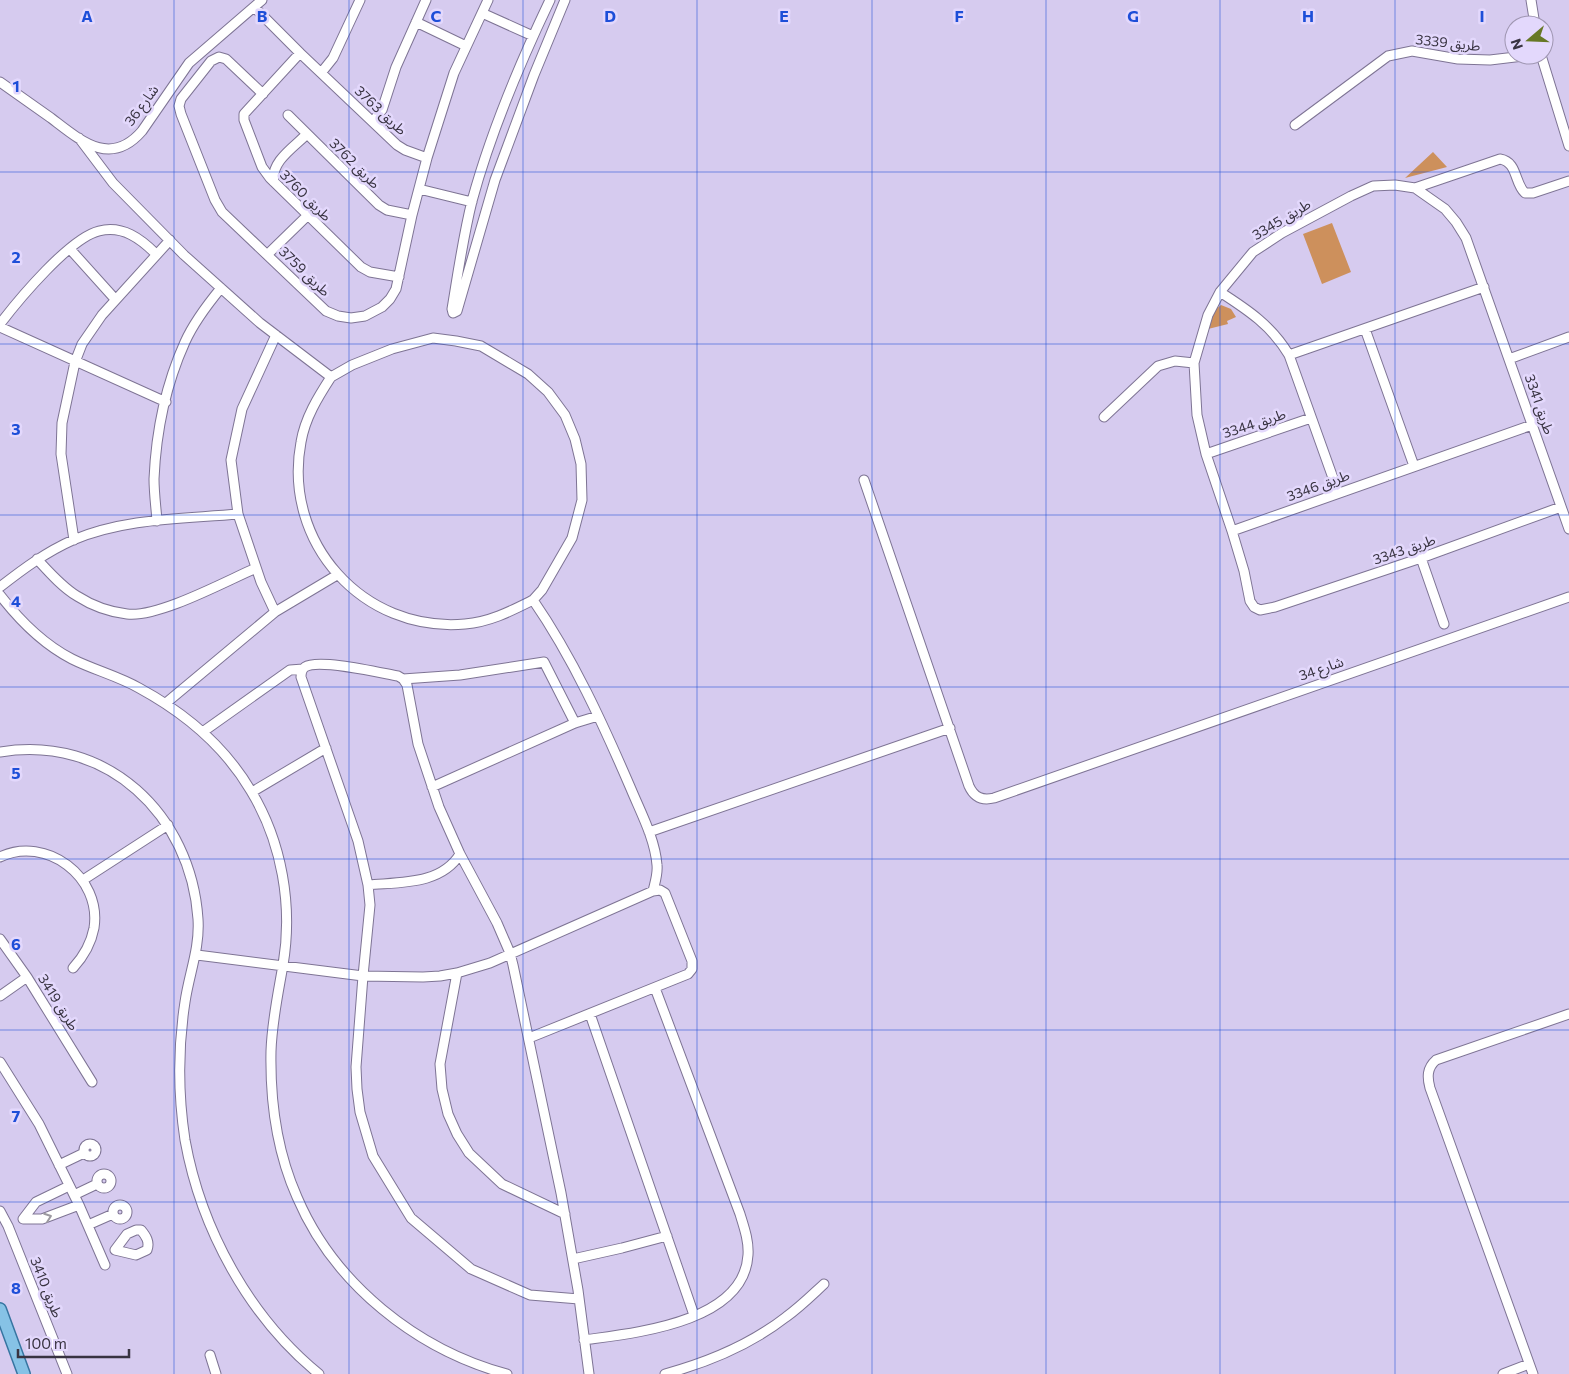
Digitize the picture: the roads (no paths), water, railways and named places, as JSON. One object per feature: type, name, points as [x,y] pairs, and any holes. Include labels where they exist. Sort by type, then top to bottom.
[{"type":"main road","points":[[0,1309],[24,1374]]},
{"type":"street","name":"شارع 36","points":[[0,82],[93,146],[106,149],[122,146],[142,131],[189,63],[262,0]]},
{"type":"street","points":[[321,73],[333,58],[360,0]]},
{"type":"street","points":[[373,121],[382,110],[396,67],[426,0]]},
{"type":"street","name":"طريق 3759","points":[[263,94],[226,59],[219,57],[211,61],[182,96],[179,106],[181,114],[217,205],[321,307],[332,314],[344,317],[365,316],[382,308],[393,294],[399,277],[412,215],[427,158],[451,82],[488,0]]},
{"type":"street","points":[[550,0],[513,80],[493,132],[472,202],[452,309],[454,313],[457,311],[495,180],[534,75],[565,0]]},
{"type":"street","points":[[1531,0],[1534,15]]},
{"type":"street","name":"طريق 3763","points":[[254,7],[401,148],[427,158]]},
{"type":"street","points":[[482,13],[533,36]]},
{"type":"street","points":[[416,22],[466,46]]},
{"type":"street","name":"طريق 3339","points":[[1294,125],[1388,56],[1412,52],[1458,59],[1504,58]]},
{"type":"street","name":"طريق 3760","points":[[300,53],[245,112],[244,116],[260,162],[267,175],[307,216],[364,269],[374,273],[399,277]]},
{"type":"street","points":[[1544,65],[1569,146]]},
{"type":"street","name":"طريق 3762","points":[[288,115],[379,206],[387,210],[412,215]]},
{"type":"street","points":[[274,182],[274,171],[277,164],[307,134]]},
{"type":"street","points":[[79,138],[113,183],[170,240],[221,288],[276,335],[331,377]]},
{"type":"street","points":[[1416,188],[1500,159],[1506,160],[1510,164],[1522,190],[1528,194],[1569,181]]},
{"type":"street","points":[[260,162],[269,165],[277,164]]},
{"type":"street","name":"طريق 3345","points":[[1254,607],[1250,601],[1232,530],[1206,454],[1197,414],[1194,363],[1208,315],[1220,292],[1253,252],[1282,233],[1373,186],[1395,185],[1416,188]]},
{"type":"street","name":"طريق 3341","points":[[1416,188],[1445,208],[1466,238],[1569,529]]},
{"type":"street","points":[[419,189],[472,202]]},
{"type":"street","points":[[268,254],[307,216]]},
{"type":"street","points":[[156,254],[138,238],[126,232],[100,231],[87,236],[70,249],[32,285],[0,325],[75,362],[166,402]]},
{"type":"street","points":[[74,540],[62,454],[62,423],[75,362],[90,330],[115,299],[170,240]]},
{"type":"street","points":[[70,249],[115,299]]},
{"type":"street","points":[[1289,355],[1484,287]]},
{"type":"street","points":[[157,521],[154,481],[157,441],[173,371],[185,341],[201,313],[221,288]]},
{"type":"street","points":[[1220,292],[1252,313],[1281,341],[1289,355],[1338,492]]},
{"type":"street","points":[[1365,329],[1414,466]]},
{"type":"street","points":[[275,612],[256,568],[238,514],[231,460],[242,409],[276,335]]},
{"type":"street","points":[[1509,359],[1569,337]]},
{"type":"street","points":[[433,338],[481,346],[528,374],[548,392],[565,416],[575,439],[581,464],[582,500],[572,538],[542,590],[533,600],[501,616],[466,624],[430,624],[396,615],[364,598],[337,575],[316,546],[303,512],[297,477],[301,441],[312,407],[331,377],[352,365],[392,348],[433,338]]},
{"type":"street","points":[[1104,417],[1158,366],[1175,361],[1194,363]]},
{"type":"street","name":"طريق 3344","points":[[1206,454],[1312,418]]},
{"type":"street","name":"طريق 3346","points":[[1232,530],[1532,425]]},
{"type":"street","points":[[649,832],[950,728],[864,480]]},
{"type":"street","name":"طريق 3343","points":[[1254,607],[1260,610],[1267,609],[1422,558],[1561,507]]},
{"type":"street","points":[[0,587],[37,559],[74,540],[102,530],[130,524],[238,514]]},
{"type":"street","points":[[1422,558],[1444,624]]},
{"type":"street","points":[[37,559],[76,595],[100,608],[128,614],[152,612],[256,568]]},
{"type":"street","points":[[166,704],[275,612],[337,575]]},
{"type":"street","points":[[0,595],[18,618],[43,641],[73,660],[136,686],[166,704],[204,731],[222,750],[252,792],[266,819],[276,847],[283,876],[286,936],[272,1032],[272,1092],[284,1162],[296,1196],[311,1225],[328,1251],[348,1276],[371,1299],[398,1321],[443,1350],[507,1374]]},
{"type":"street","name":"شارع 34","points":[[950,728],[971,791],[975,796],[982,799],[994,798],[1569,597]]},
{"type":"street","points":[[533,600],[549,624],[606,729],[649,832],[657,865],[653,891]]},
{"type":"street","points":[[403,679],[460,675],[544,662],[575,723]]},
{"type":"street","points":[[204,731],[290,670],[303,669],[311,665],[335,664],[398,676],[403,679],[408,688],[416,738],[432,787],[460,854],[510,953],[565,1214],[589,1374]]},
{"type":"street","points":[[303,669],[301,677],[308,702],[358,841],[368,885],[370,905],[356,1067],[356,1089],[360,1112],[373,1156],[411,1218],[472,1269],[530,1295],[579,1299]]},
{"type":"street","points":[[432,787],[575,723],[598,716]]},
{"type":"street","points":[[252,792],[326,748]]},
{"type":"street","points":[[0,752],[12,750],[55,751],[79,756],[103,766],[124,778],[143,795],[168,825],[184,855],[194,887],[199,921],[197,955],[185,1000],[180,1047],[180,1093],[186,1141],[199,1195],[215,1236],[241,1285],[272,1328],[319,1374]]},
{"type":"street","points":[[83,880],[168,825]]},
{"type":"street","points":[[0,857],[19,851],[34,851],[48,854],[61,860],[83,880],[90,894],[94,910],[94,926],[91,942],[84,956],[73,968]]},
{"type":"street","points":[[368,885],[435,876],[448,868],[460,854]]},
{"type":"street","points":[[197,955],[363,976],[423,977],[457,973],[490,963],[653,891],[660,890],[667,896],[693,965],[691,972],[529,1038]]},
{"type":"street","name":"طريق 3419","points":[[0,939],[27,977],[92,1082]]},
{"type":"street","points":[[457,973],[440,1064],[442,1089],[448,1114],[457,1134],[469,1153],[502,1184],[565,1214]]},
{"type":"street","points":[[0,996],[27,977]]},
{"type":"street","points":[[584,1340],[650,1330],[694,1315],[720,1302],[736,1285],[748,1255],[740,1214],[655,988]]},
{"type":"street","points":[[590,1014],[694,1315]]},
{"type":"street","points":[[1532,1374],[1430,1088],[1428,1076],[1430,1066],[1436,1060],[1569,1014]]},
{"type":"street","points":[[0,1062],[39,1124],[103,1260],[115,1250]]},
{"type":"street","points":[[59,1165],[84,1153]]},
{"type":"street","points":[[74,1195],[97,1184]]},
{"type":"street","points":[[23,1219],[36,1202],[69,1186]]},
{"type":"street","points":[[8,1226],[23,1219],[42,1219],[78,1205]]},
{"type":"street","name":"طريق 3410","points":[[0,1211],[8,1226],[67,1374]]},
{"type":"street","points":[[88,1225],[113,1214]]},
{"type":"street","points":[[573,1259],[667,1236]]},
{"type":"street","points":[[665,1374],[693,1370],[755,1338],[786,1317],[824,1284]]},
{"type":"street","points":[[210,1355],[216,1374]]},
{"type":"street","points":[[1503,1374],[1529,1364]]}]
